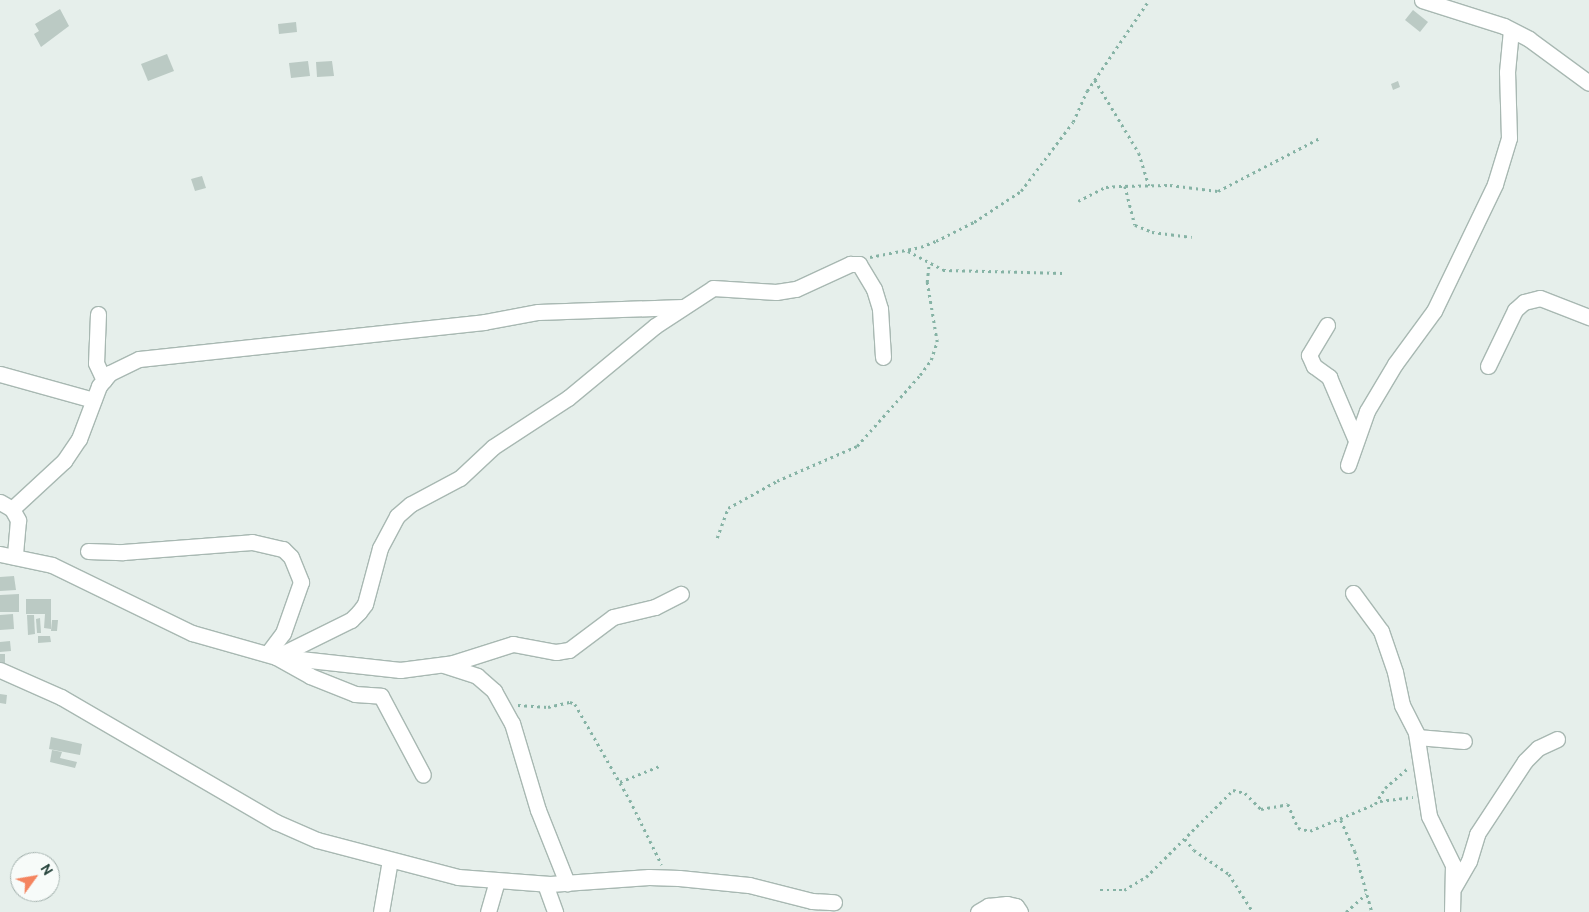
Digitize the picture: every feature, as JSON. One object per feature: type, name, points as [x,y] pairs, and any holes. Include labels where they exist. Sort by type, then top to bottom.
[{"type":"street","points":[[1422,0],[1511,30],[1529,39],[1589,83]]},
{"type":"street","points":[[1348,465],[1355,438],[1379,388],[1434,311],[1495,184],[1509,138],[1507,72],[1511,30]]},
{"type":"street","points":[[271,656],[351,620],[359,612],[365,604],[380,548],[397,516],[411,504],[460,478],[492,447],[568,398],[621,352],[713,288],[782,291],[796,289],[855,263],[874,289],[880,309],[883,358]]},
{"type":"street","points":[[1488,366],[1515,310],[1524,302],[1540,298],[1589,317]]},
{"type":"street","points":[[423,775],[381,696],[355,694],[335,687],[271,656],[192,633],[86,579],[52,565],[8,555],[18,520],[6,506],[64,461],[79,439],[93,400],[104,380],[125,363],[139,359],[484,322],[538,312],[591,307],[684,307]]},
{"type":"street","points":[[98,314],[96,363],[104,380]]},
{"type":"street","points":[[1327,325],[1309,355],[1314,366],[1329,377],[1355,438]]},
{"type":"street","points":[[0,374],[93,400]]},
{"type":"street","points":[[88,551],[123,552],[252,542],[283,549],[300,574],[300,582],[286,626],[271,656]]},
{"type":"street","points":[[1354,593],[1381,631],[1395,672],[1402,705],[1417,737],[1424,796],[1430,816],[1453,865],[1452,912]]},
{"type":"street","points":[[271,656],[400,670],[442,665],[513,644],[556,652],[569,650],[613,617],[655,607],[681,594]]},
{"type":"street","points":[[442,665],[477,676],[487,683],[512,723],[538,810],[567,883]]},
{"type":"street","points":[[0,670],[61,697],[276,822],[317,840],[458,877],[545,884],[668,878],[749,885],[812,901],[834,902]]},
{"type":"street","points":[[1417,737],[1464,741]]},
{"type":"street","points":[[1454,887],[1469,861],[1477,834],[1525,761],[1538,748],[1557,739]]},
{"type":"street","points":[[381,912],[390,860]]},
{"type":"street","points":[[488,912],[497,881]]},
{"type":"street","points":[[545,884],[555,912]]},
{"type":"street","points":[[978,912],[988,906],[1007,904],[1016,906],[1020,912]]},
{"type":"path","points":[[855,263],[876,255],[922,247],[959,230],[1022,191],[1073,122],[1095,80],[1149,0]]},
{"type":"path","points":[[1095,80],[1139,154],[1149,185]]},
{"type":"path","points":[[1078,201],[1106,187],[1149,185],[1218,191],[1320,138]]},
{"type":"path","points":[[1125,186],[1135,225],[1174,237],[1192,237]]},
{"type":"path","points":[[906,250],[943,270],[1063,273]]},
{"type":"path","points":[[717,538],[728,508],[776,482],[857,446],[920,375],[931,360],[937,342],[927,282],[930,264]]},
{"type":"path","points":[[503,708],[575,704],[620,782],[668,878]]},
{"type":"path","points":[[1380,800],[1385,788],[1421,759]]},
{"type":"path","points":[[620,782],[662,765]]},
{"type":"path","points":[[1100,890],[1118,891],[1135,885],[1184,840],[1233,790],[1245,793],[1261,808],[1288,804],[1298,828],[1304,832],[1341,820],[1380,800],[1424,796]]},
{"type":"path","points":[[1341,820],[1355,851],[1372,912]]},
{"type":"path","points":[[1184,840],[1194,850],[1229,874],[1253,912]]},
{"type":"path","points":[[1346,912],[1366,894]]},
{"type":"building","points":[[60,9],[69,26],[41,47],[34,34],[39,31],[35,24]]},
{"type":"building","points":[[1413,10],[1428,22],[1420,32],[1405,20]]},
{"type":"building","points":[[296,22],[297,32],[279,34],[278,24]]},
{"type":"building","points":[[167,54],[174,71],[148,81],[141,64]]},
{"type":"building","points":[[308,61],[310,76],[291,78],[289,63]]},
{"type":"building","points":[[332,61],[334,76],[317,77],[316,62]]},
{"type":"building","points":[[1398,81],[1400,87],[1393,90],[1391,84]]},
{"type":"building","points":[[202,176],[206,188],[195,191],[191,179]]},
{"type":"building","points":[[14,576],[16,590],[0,591],[0,577]]},
{"type":"building","points":[[19,594],[19,612],[0,612],[0,595]]},
{"type":"building","points":[[26,599],[51,599],[51,629],[44,628],[45,614],[26,614]]},
{"type":"building","points":[[13,614],[14,629],[0,630],[0,615]]},
{"type":"building","points":[[27,615],[34,615],[35,634],[28,635]]},
{"type":"building","points":[[40,618],[41,633],[37,633],[36,619]]},
{"type":"building","points":[[52,620],[58,620],[57,631],[51,631]]},
{"type":"building","points":[[38,636],[50,636],[51,642],[38,643]]},
{"type":"building","points":[[10,641],[11,651],[0,652],[0,642]]},
{"type":"building","points":[[0,654],[5,654],[5,663],[0,663]]},
{"type":"building","points":[[0,694],[7,695],[6,704],[0,703]]},
{"type":"building","points":[[51,737],[82,744],[80,755],[49,749]]},
{"type":"building","points":[[52,750],[62,752],[60,758],[77,762],[75,768],[50,762]]}]
